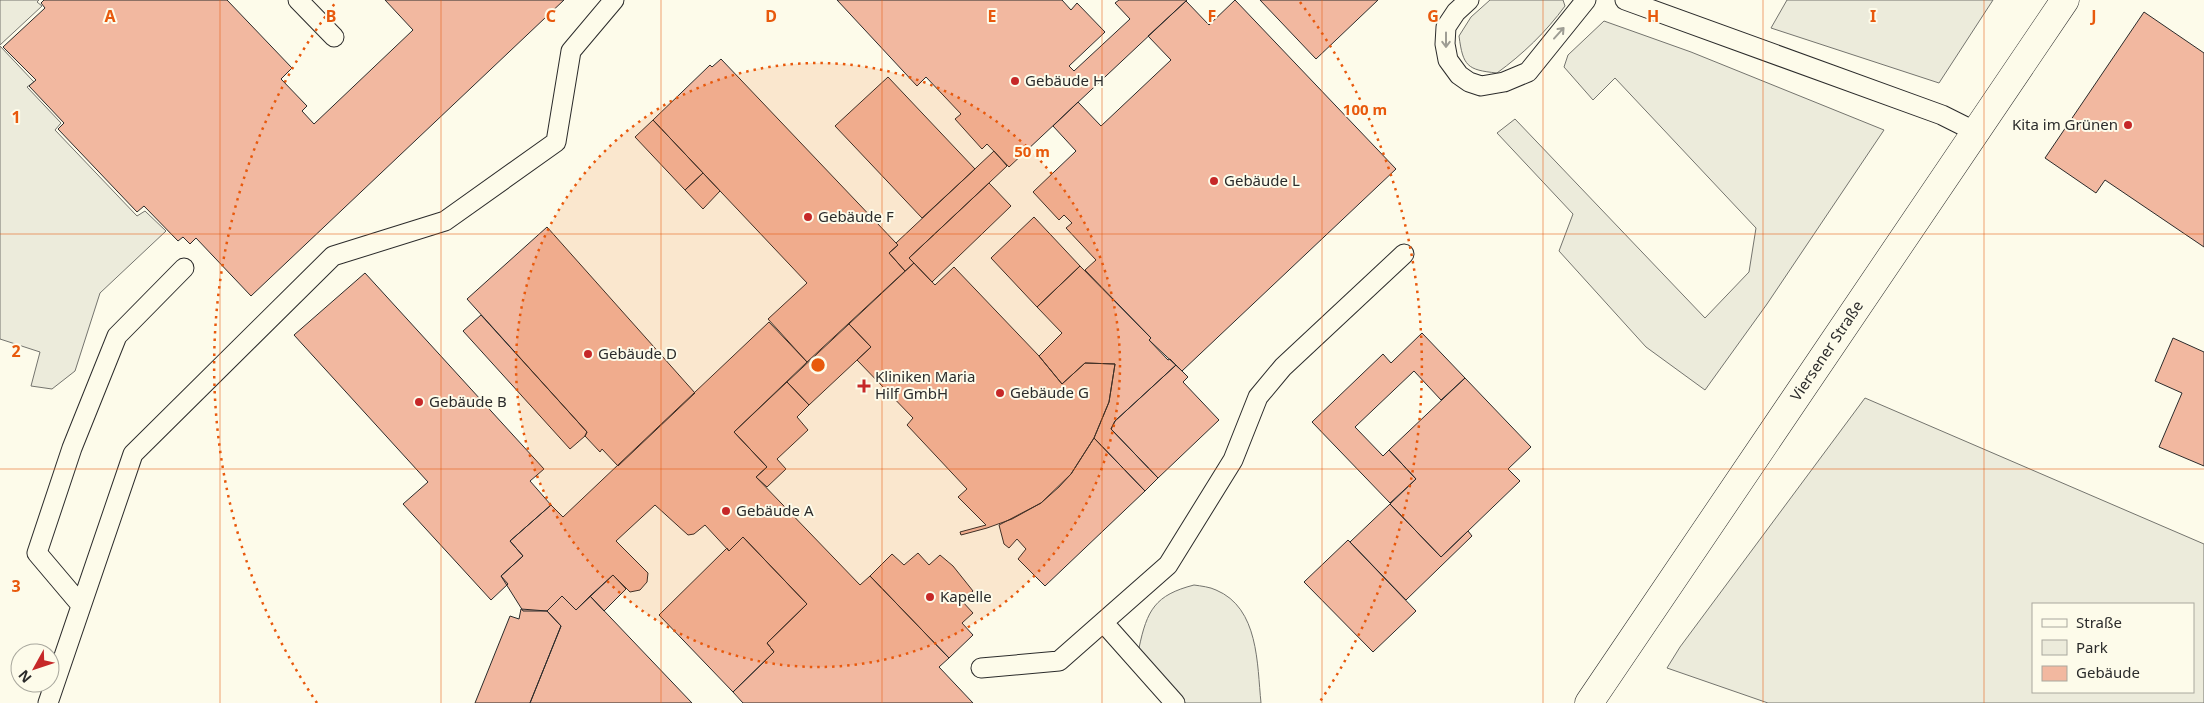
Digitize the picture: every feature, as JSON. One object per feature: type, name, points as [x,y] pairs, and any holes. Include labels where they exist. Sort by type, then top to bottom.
[{"type":"main road","name":"Viersener Straße","points":[[1589,703],[2065,0]]},
{"type":"lane","points":[[298,0],[334,38]]},
{"type":"lane","points":[[48,703],[133,454],[333,256],[445,221],[556,142],[571,51],[614,0]]},
{"type":"lane","points":[[1469,0],[1456,12],[1446,27],[1444,44],[1448,60],[1459,75],[1481,86],[1504,82],[1528,72],[1586,0]]},
{"type":"lane","points":[[1626,0],[1942,115],[1976,132]]},
{"type":"lane","points":[[981,668],[1059,661],[1168,565],[1233,460],[1258,397],[1283,367],[1404,254]]},
{"type":"lane","points":[[81,605],[37,553],[72,448],[117,336],[184,268]]},
{"type":"lane","points":[[1103,622],[1175,703]]},
{"type":"green space","points":[[0,0],[39,0],[37,2],[42,6],[0,45]]},
{"type":"green space","points":[[1490,0],[1563,0],[1565,6],[1534,42],[1497,73],[1479,70],[1468,65],[1462,54],[1459,36],[1471,17]]},
{"type":"green space","points":[[1787,0],[1993,0],[1939,83],[1771,28]]},
{"type":"green space","points":[[1604,21],[1691,52],[1884,130],[1767,304],[1705,390],[1646,347],[1559,251],[1573,214],[1497,133],[1515,119],[1705,318],[1749,272],[1756,228],[1615,78],[1593,100],[1564,67],[1568,55]]},
{"type":"green space","points":[[0,46],[34,82],[27,87],[61,123],[55,130],[137,216],[145,211],[166,231],[100,293],[75,371],[52,389],[31,386],[40,352],[0,339]]},
{"type":"green space","points":[[1865,398],[2204,544],[2204,703],[1768,703],[1667,668],[1680,647]]},
{"type":"green space","points":[[1194,585],[1216,590],[1230,598],[1241,610],[1253,639],[1261,703],[1182,703],[1139,648],[1145,624],[1155,606],[1170,594]]},
{"type":"building","points":[[44,0],[227,0],[292,68],[281,79],[307,106],[302,111],[314,124],[413,30],[385,0],[564,0],[251,296],[196,238],[190,244],[183,237],[178,241],[144,206],[137,212],[58,129],[64,123],[29,86],[36,80],[3,47],[45,8],[41,3]]},
{"type":"building","name":"Gebäude H","points":[[837,0],[1062,0],[1071,10],[1077,3],[1105,32],[1069,66],[1074,71],[1130,19],[1115,3],[1119,0],[1187,0],[1009,167],[987,144],[982,149],[955,119],[961,114],[926,77],[917,86]]},
{"type":"building","name":"Gebäude L","points":[[1235,0],[1396,169],[1182,371],[1149,340],[1151,338],[1085,270],[1096,260],[1066,228],[1072,223],[1064,215],[1059,220],[1033,192],[1076,151],[1053,126],[1078,102],[1101,126],[1171,60],[1148,36],[1186,1],[1209,25]]},
{"type":"building","points":[[1260,0],[1378,0],[1316,59]]},
{"type":"building","points":[[2144,12],[2204,53],[2204,247],[2105,180],[2096,193],[2045,158]]},
{"type":"building","name":"Gebäude F","points":[[721,59],[898,245],[889,253],[905,271],[807,362],[768,319],[807,283],[653,120],[710,65],[712,67]]},
{"type":"building","points":[[888,77],[975,169],[922,218],[835,126]]},
{"type":"building","points":[[653,120],[703,173],[685,190],[635,137]]},
{"type":"building","points":[[994,151],[1007,166],[909,258],[914,263],[905,271],[889,253],[898,245],[896,243]]},
{"type":"building","points":[[703,173],[720,191],[703,209],[685,190]]},
{"type":"building","points":[[989,183],[1011,206],[932,282],[909,258]]},
{"type":"building","points":[[1034,217],[1080,266],[1037,307],[991,258]]},
{"type":"building","name":"Gebäude D","points":[[547,227],[695,393],[618,466],[602,449],[600,452],[585,436],[587,432],[467,299]]},
{"type":"building","name":"Gebäude G","points":[[914,263],[935,285],[954,267],[1039,356],[1062,384],[1085,363],[1115,364],[1109,402],[1094,438],[1071,474],[1041,503],[1012,519],[961,535],[960,532],[986,525],[958,497],[967,489],[907,425],[913,418],[857,360],[871,347],[849,324]]},
{"type":"building","points":[[1080,266],[1151,338],[1149,340],[1168,360],[1170,359],[1176,365],[1115,421],[1111,429],[1158,478],[1145,491],[1094,438],[1109,402],[1115,364],[1085,363],[1062,384],[1039,356],[1062,333],[1037,307]]},
{"type":"building","name":"Gebäude B","points":[[365,273],[544,469],[530,481],[551,505],[510,541],[523,556],[501,576],[508,584],[491,600],[403,504],[428,482],[294,335]]},
{"type":"building","points":[[481,315],[587,432],[570,449],[463,331]]},
{"type":"building","name":"Gebäude A","points":[[769,322],[807,362],[734,432],[767,467],[756,477],[860,585],[870,576],[949,658],[939,667],[973,703],[743,703],[733,692],[774,652],[767,643],[807,604],[743,537],[729,551],[705,525],[694,534],[688,535],[655,505],[616,541],[648,573],[647,582],[640,590],[630,592],[613,575],[576,610],[562,596],[547,611],[523,611],[501,576],[523,556],[510,541],[551,505],[563,517]]},
{"type":"building","points":[[849,324],[871,347],[809,405],[787,382]]},
{"type":"building","points":[[1422,333],[1465,378],[1441,400],[1414,371],[1355,427],[1383,456],[1389,450],[1416,479],[1390,503],[1312,422],[1383,354],[1391,363]]},
{"type":"building","points":[[2173,338],[2204,352],[2204,466],[2159,447],[2182,393],[2155,381]]},
{"type":"building","points":[[1176,365],[1188,377],[1183,382],[1219,420],[1158,478],[1111,429],[1115,421]]},
{"type":"building","points":[[1465,378],[1531,447],[1508,469],[1520,481],[1441,557],[1390,504],[1416,479],[1389,450]]},
{"type":"building","points":[[787,382],[809,405],[797,417],[808,430],[777,459],[786,469],[767,487],[756,477],[767,467],[734,432]]},
{"type":"building","points":[[1094,438],[1145,491],[1045,586],[1018,559],[1026,549],[1017,539],[1009,548],[1004,544],[999,525],[1041,503],[1059,487],[1071,474]]},
{"type":"building","points":[[1390,504],[1441,557],[1468,531],[1472,536],[1406,600],[1350,542]]},
{"type":"building","points":[[743,537],[807,604],[767,643],[774,652],[733,692],[659,615],[727,548],[729,551]]},
{"type":"building","points":[[1348,540],[1416,611],[1373,652],[1304,582]]},
{"type":"building","points":[[918,553],[929,565],[940,555],[953,566],[973,591],[962,601],[973,613],[962,623],[973,635],[949,658],[870,576],[892,554],[904,565]]},
{"type":"building","points":[[613,575],[626,589],[604,611],[590,596]]},
{"type":"building","points":[[562,596],[576,610],[590,596],[692,703],[530,703],[561,626],[547,611]]},
{"type":"building","points":[[521,609],[547,611],[561,626],[530,703],[475,703],[510,616],[519,619]]},
{"type":"place","name":"Gebäude H","points":[[1015,81]]},
{"type":"place","name":"Kita im Grünen","points":[[2128,125]]},
{"type":"place","name":"Gebäude L","points":[[1214,181]]},
{"type":"place","name":"Gebäude F","points":[[808,217]]},
{"type":"place","name":"Gebäude D","points":[[588,354]]},
{"type":"place","name":"Kliniken Maria Hilf GmbH","points":[[864,386]]},
{"type":"place","name":"Gebäude G","points":[[1000,393]]},
{"type":"place","name":"Gebäude B","points":[[419,402]]},
{"type":"place","name":"Gebäude A","points":[[726,511]]},
{"type":"place","name":"Kapelle","points":[[930,597]]}]
